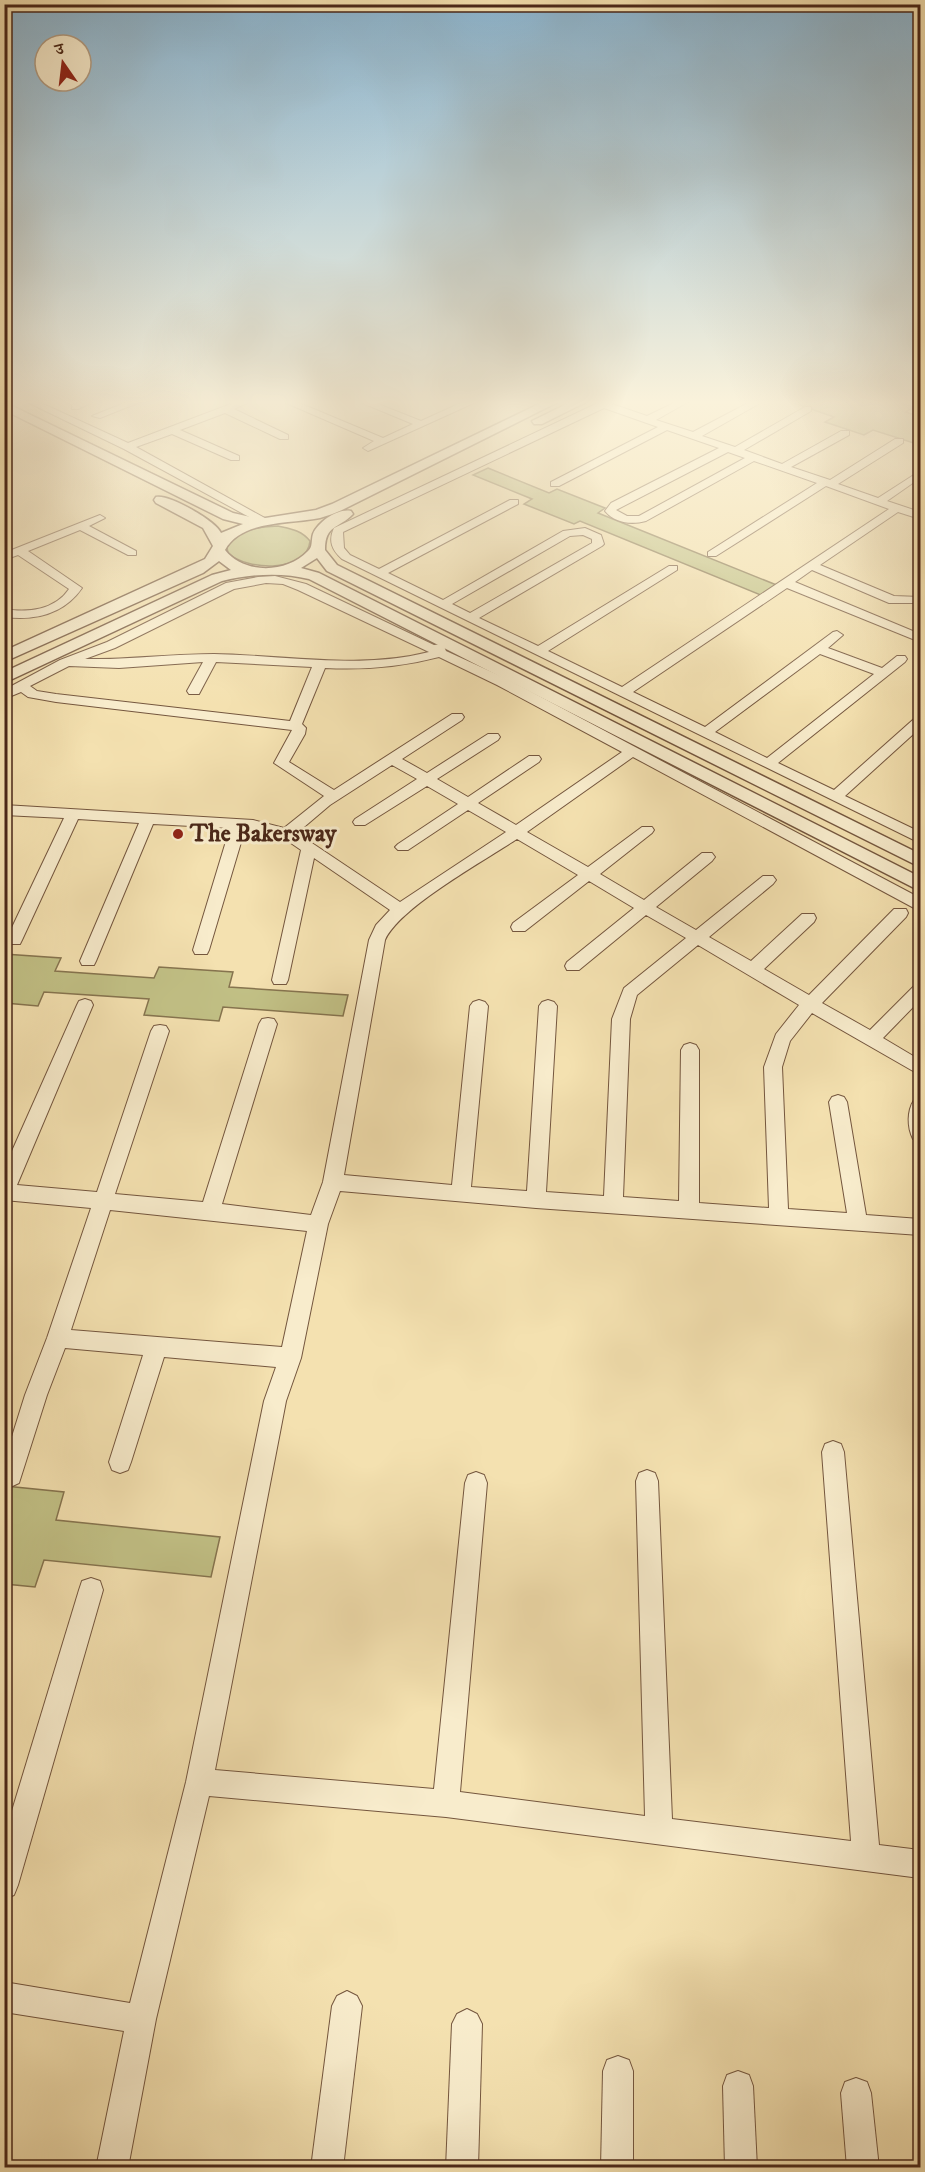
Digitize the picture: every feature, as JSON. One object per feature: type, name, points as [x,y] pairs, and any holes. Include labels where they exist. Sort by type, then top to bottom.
[{"type":"street","points":[[167,503],[208,525],[213,530],[222,559],[228,563],[249,570],[299,572],[314,576],[631,752],[921,904]]},
{"type":"street","points":[[202,503],[228,516],[300,526],[311,531],[332,568],[465,625],[921,861]]},
{"type":"street","points":[[232,503],[267,522]]},
{"type":"street","points":[[4,657],[198,570],[211,562],[224,537],[234,531],[267,522],[319,514],[344,503]]},
{"type":"street","points":[[267,571],[300,564],[311,558],[318,544],[321,529],[368,503]]},
{"type":"street","points":[[394,503],[338,530],[335,538],[340,553],[442,605],[465,625],[492,628],[835,797],[920,836]]},
{"type":"street","points":[[379,573],[511,503]]},
{"type":"street","points":[[618,503],[610,511],[619,517],[633,520],[642,519],[670,503]]},
{"type":"street","points":[[712,554],[795,503]]},
{"type":"street","points":[[886,503],[921,516]]},
{"type":"street","points":[[624,692],[897,508]]},
{"type":"street","points":[[4,557],[100,518]]},
{"type":"street","points":[[80,526],[132,554]]},
{"type":"street","points":[[442,605],[567,533],[585,531],[599,539],[598,544],[465,625]]},
{"type":"street","points":[[4,613],[20,615],[56,607],[67,600],[76,588],[19,551]]},
{"type":"street","points":[[812,566],[893,600],[921,600]]},
{"type":"street","points":[[537,652],[674,568]]},
{"type":"street","points":[[4,678],[216,578],[249,570]]},
{"type":"street","points":[[4,695],[66,663],[111,645],[230,586],[251,580],[280,579],[438,646],[921,885]]},
{"type":"street","points":[[786,583],[921,638]]},
{"type":"street","points":[[111,645],[117,624]]},
{"type":"street","points":[[706,733],[837,635]]},
{"type":"street","points":[[66,663],[129,664],[212,658],[320,664],[404,662],[438,646]]},
{"type":"street","points":[[819,649],[883,673]]},
{"type":"street","points":[[194,692],[212,658]]},
{"type":"street","points":[[768,764],[901,659]]},
{"type":"street","points":[[295,726],[320,664]]},
{"type":"street","points":[[21,686],[33,694],[56,698],[295,726],[299,728],[298,734],[281,763],[334,796]]},
{"type":"street","points":[[287,833],[334,796],[457,717]]},
{"type":"street","points":[[835,797],[921,721]]},
{"type":"street","points":[[360,822],[493,737]]},
{"type":"street","points":[[112,2168],[141,2019],[199,1782],[275,1401],[290,1358],[318,1224],[333,1182],[377,940],[382,929],[400,909],[517,832],[631,752]]},
{"type":"street","points":[[392,759],[587,875],[921,1068]]},
{"type":"street","points":[[402,847],[534,759]]},
{"type":"street","points":[[4,826],[9,810],[239,824],[287,833],[400,909]]},
{"type":"street","points":[[14,940],[73,815]]},
{"type":"street","points":[[88,961],[148,819]]},
{"type":"street","points":[[201,950],[239,824]]},
{"type":"street","points":[[519,927],[646,830]]},
{"type":"street","points":[[280,980],[309,848]]},
{"type":"street","points":[[573,966],[707,857]]},
{"type":"street","points":[[613,1205],[621,1019],[630,992],[768,880]]},
{"type":"street","points":[[779,1217],[773,1067],[782,1039],[810,1004],[900,914]]},
{"type":"street","points":[[752,970],[808,918]]},
{"type":"street","points":[[871,1040],[921,990]]},
{"type":"street","points":[[85,1005],[5,1192],[210,1211],[318,1224]]},
{"type":"street","points":[[460,1194],[479,1006]]},
{"type":"street","points":[[536,1200],[548,1006]]},
{"type":"street","points":[[210,1211],[268,1024]]},
{"type":"street","points":[[4,1479],[11,1476],[14,1468],[36,1395],[58,1338],[160,1031]]},
{"type":"street","points":[[689,1210],[690,1050]]},
{"type":"street","points":[[838,1102],[858,1222]]},
{"type":"street","points":[[921,1105],[917,1110],[921,1134]]},
{"type":"street","points":[[333,1182],[536,1200],[921,1227]]},
{"type":"street","points":[[58,1338],[290,1358]]},
{"type":"street","points":[[120,1462],[156,1347]]},
{"type":"street","points":[[833,1452],[866,1858]]},
{"type":"street","points":[[647,1481],[659,1830]]},
{"type":"street","points":[[446,1804],[476,1483]]},
{"type":"street","points":[[4,1885],[91,1590]]},
{"type":"street","points":[[199,1782],[446,1804],[921,1864]]},
{"type":"street","points":[[4,1997],[141,2019]]},
{"type":"street","points":[[327,2168],[347,2006]]},
{"type":"street","points":[[462,2168],[467,2024]]},
{"type":"street","points":[[617,2168],[618,2071]]},
{"type":"street","points":[[738,2086],[741,2168]]},
{"type":"street","points":[[856,2093],[863,2168]]},
{"type":"shaded area","points":[[593,503],[605,508],[598,513],[779,586],[763,596],[580,521],[574,524],[524,504]]},
{"type":"shaded area","points":[[278,526],[299,532],[310,541],[306,551],[299,559],[288,564],[262,566],[237,559],[228,553],[227,547],[237,536],[256,528]]},
{"type":"shaded area","points":[[4,954],[61,958],[55,971],[154,978],[159,967],[233,972],[229,987],[348,995],[343,1016],[223,1007],[219,1021],[144,1015],[149,999],[44,992],[38,1006],[5,1003]]},
{"type":"shaded area","points":[[5,1486],[64,1492],[56,1520],[220,1537],[211,1577],[44,1560],[35,1587],[5,1584]]},
{"type":"place","name":"The Bakersway","points":[[178,834]]}]
